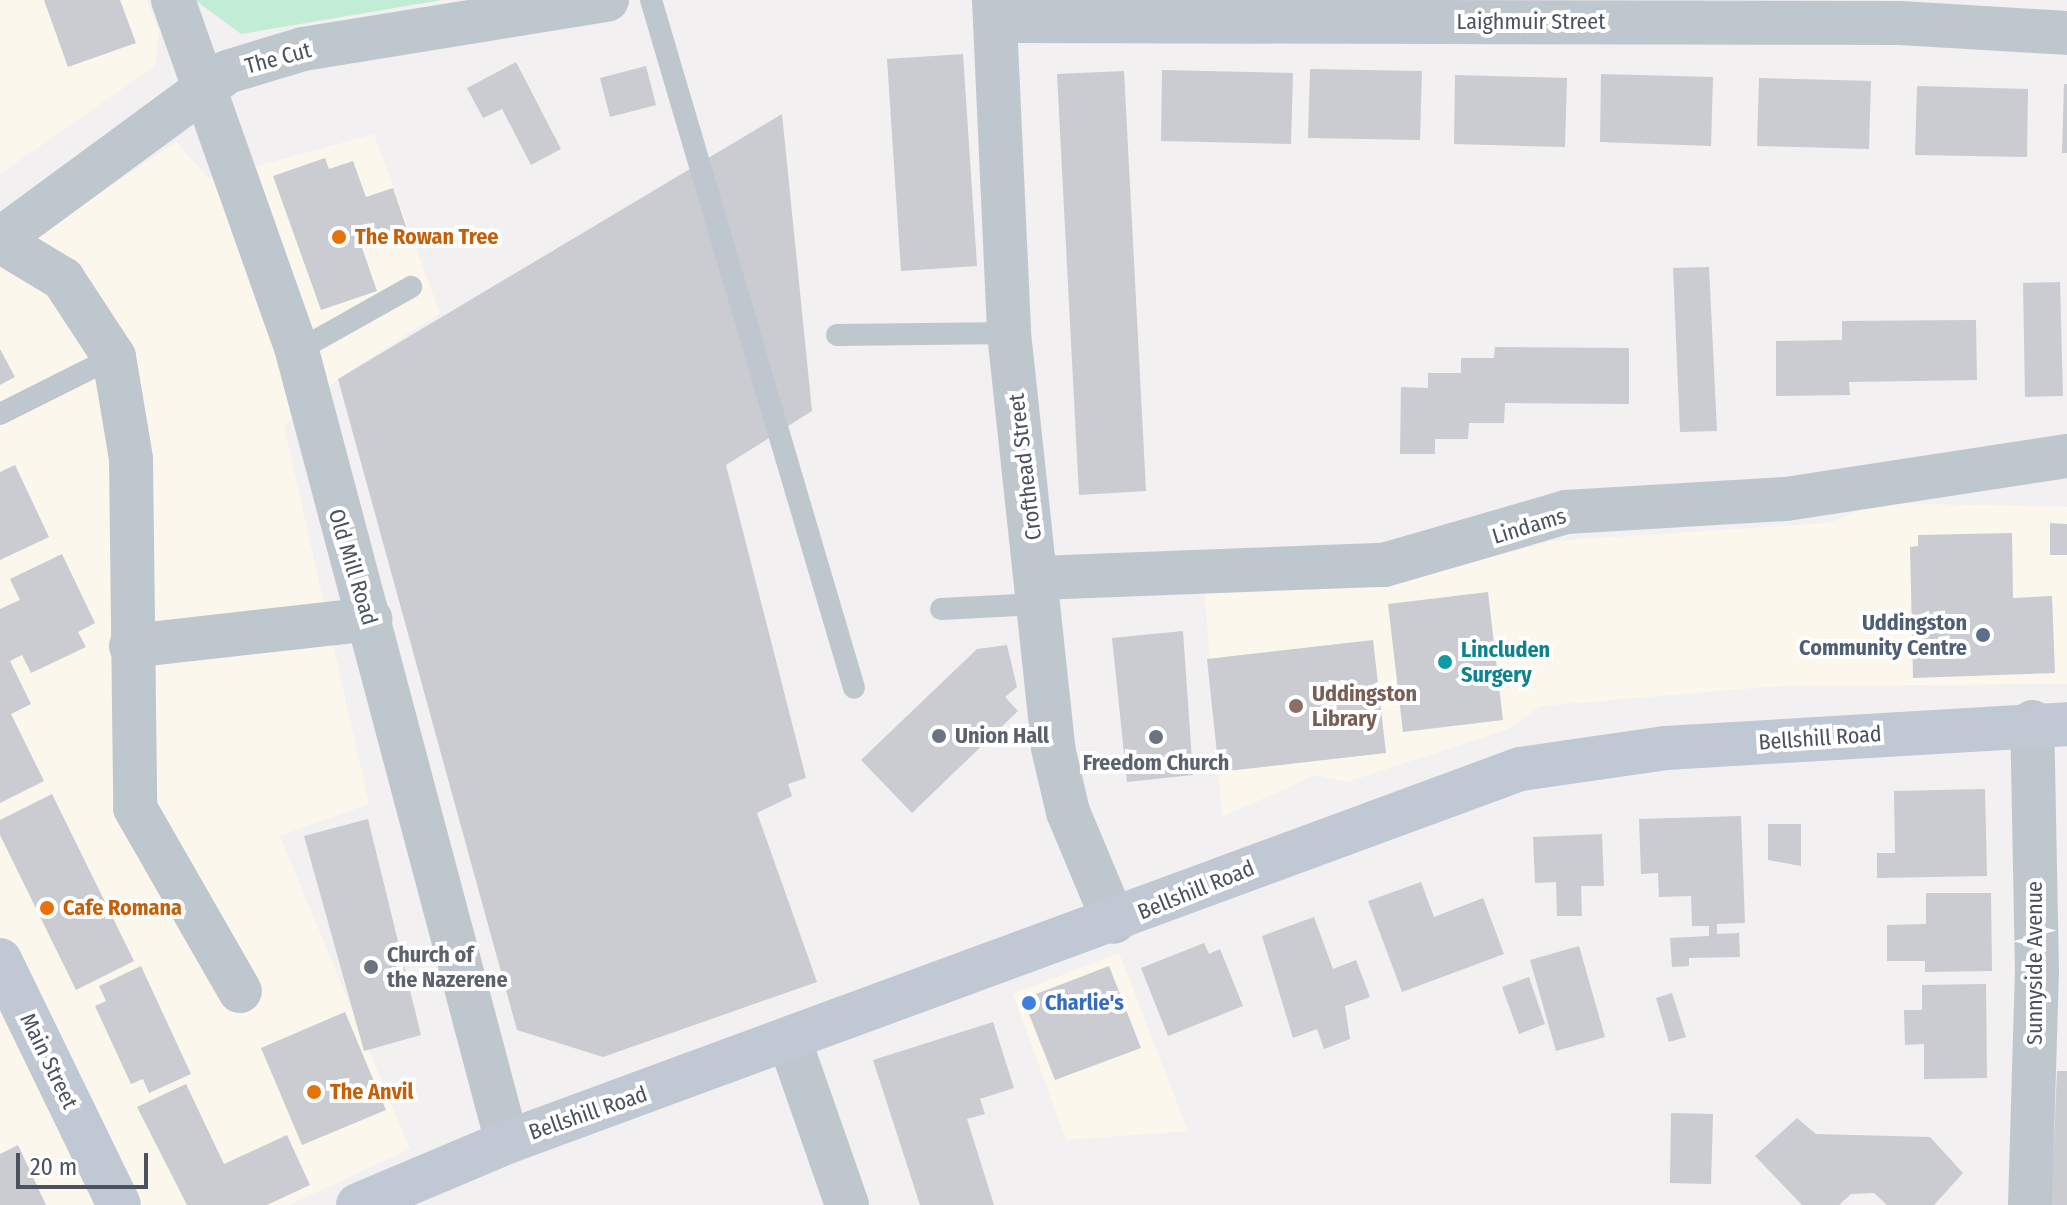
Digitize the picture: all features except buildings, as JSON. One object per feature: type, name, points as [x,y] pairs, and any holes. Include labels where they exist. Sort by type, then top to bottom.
[{"type":"main road","name":"Bellshill Road","points":[[358,1205],[507,1142],[790,1042],[1520,769],[1666,748],[2049,723]]},
{"type":"main road","name":"Main Street","points":[[0,960],[119,1205]]},
{"type":"street","name":"Old Mill Road","points":[[173,0],[207,84],[297,351],[507,1142]]},
{"type":"street","name":"The Cut","points":[[0,240],[207,84],[303,49],[607,0]]},
{"type":"street","name":"Laighmuir Street","points":[[994,10],[1900,12],[2067,33]]},
{"type":"street","name":"Crofthead Street","points":[[994,10],[1009,333],[1053,748],[1068,812],[1114,922]]},
{"type":"street","points":[[0,240],[63,279],[114,357],[131,459],[135,808],[240,991]]},
{"type":"street","name":"Lindams","points":[[1038,591],[1384,565],[1566,512],[1786,499],[2067,456]]},
{"type":"street","points":[[131,646],[370,619]]},
{"type":"street","name":"Sunnyside Avenue","points":[[2030,1205],[2049,723]]},
{"type":"street","points":[[790,1042],[847,1205]]},
{"type":"lane","points":[[651,0],[854,688]]},
{"type":"lane","points":[[297,351],[411,287]]},
{"type":"lane","points":[[837,335],[1009,333]]},
{"type":"lane","points":[[0,414],[114,357]]},
{"type":"lane","points":[[941,609],[1038,591]]},
{"type":"shaded area","points":[[0,0],[147,0],[159,31],[155,66],[0,174]]},
{"type":"shaded area","points":[[374,134],[440,313],[338,379],[284,426],[369,804],[280,836],[410,1149],[289,1205],[0,1205],[0,261],[176,142],[209,179]]},
{"type":"shaded area","points":[[1878,503],[2067,507],[2067,684],[1779,686],[1541,706],[1508,729],[1347,782],[1316,775],[1222,817],[1204,586],[1380,588],[1552,541],[1829,523]]},
{"type":"shaded area","points":[[1119,953],[1188,1131],[1066,1140],[1013,994]]},
{"type":"green space","points":[[195,0],[442,0],[241,34]]},
{"type":"place","name":"The Rowan Tree","points":[[339,237]]},
{"type":"place","name":"Uddingston Community Centre","points":[[1983,635]]},
{"type":"place","name":"Lincluden Surgery","points":[[1445,662]]},
{"type":"place","name":"Uddingston Library","points":[[1296,706]]},
{"type":"place","name":"Union Hall","points":[[939,736]]},
{"type":"place","name":"Freedom Church","points":[[1156,737]]},
{"type":"place","name":"Cafe Romana","points":[[47,908]]},
{"type":"place","name":"Church of the Nazerene","points":[[371,967]]},
{"type":"place","name":"Charlie's","points":[[1029,1003]]},
{"type":"place","name":"The Anvil","points":[[314,1092]]}]
